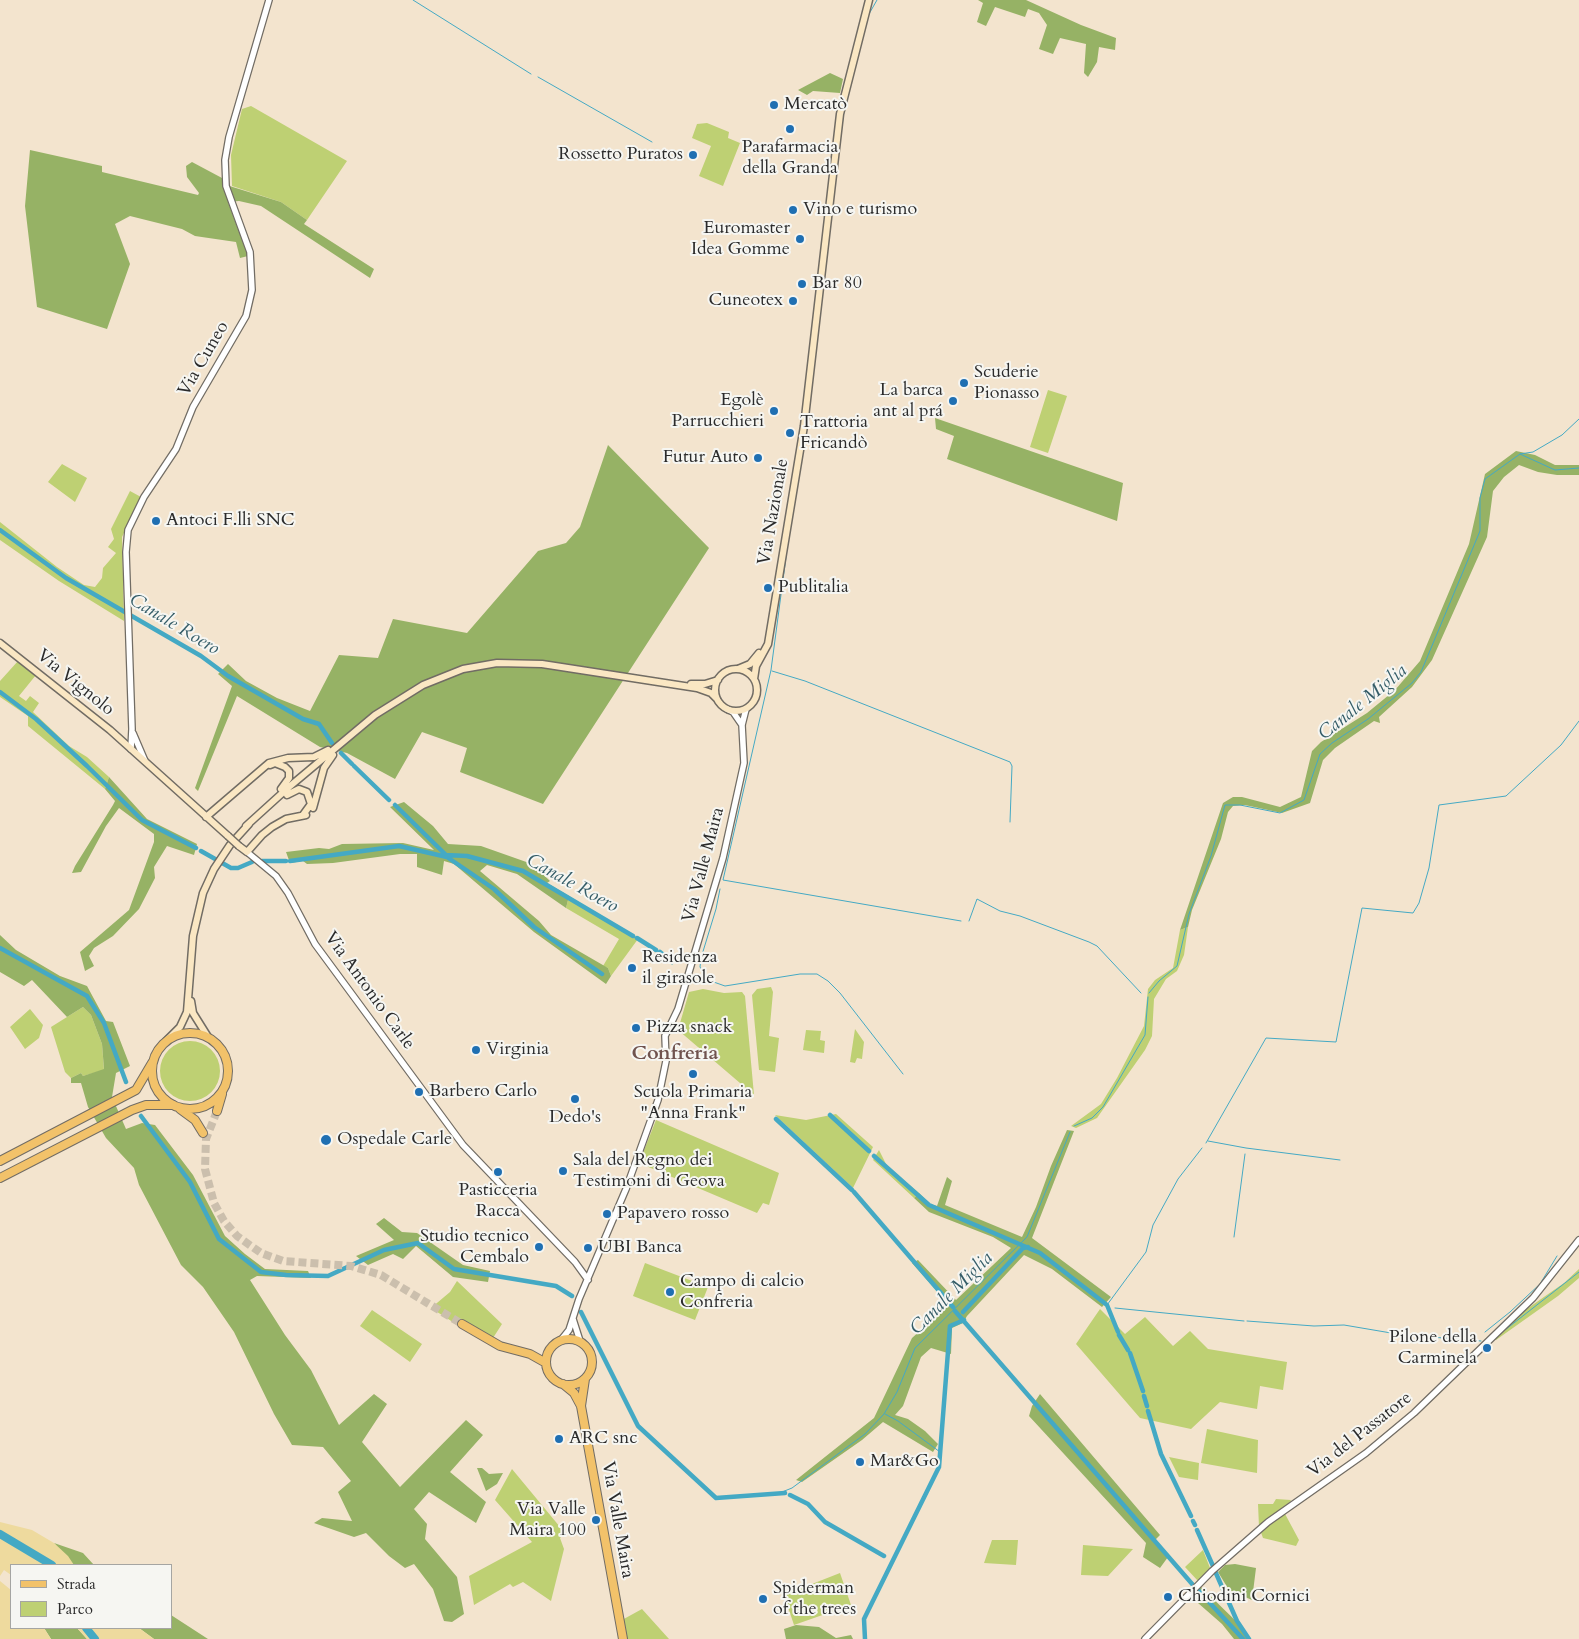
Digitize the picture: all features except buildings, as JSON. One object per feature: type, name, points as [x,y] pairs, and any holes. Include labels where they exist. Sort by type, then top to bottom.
[{"type":"main road","name":"Via Nazionale","points":[[768,636],[809,388],[840,114],[869,1]]},
{"type":"main road","points":[[675,684],[705,684],[718,680],[732,670],[745,667],[750,664],[768,636]]},
{"type":"main road","points":[[206,817],[274,760],[320,755],[423,685],[446,674],[497,663],[542,664],[698,688],[711,694],[727,709],[740,711],[746,709],[756,699],[757,686],[754,679],[754,671],[766,650],[768,636]]},
{"type":"main road","name":"Via Vignolo","points":[[0,643],[59,688],[131,749]]},
{"type":"main road","points":[[732,670],[744,671],[754,679]]},
{"type":"main road","points":[[717,699],[718,680]]},
{"type":"main road","points":[[247,852],[262,834],[272,827],[286,819],[308,814],[313,808],[328,760],[370,725],[375,716]]},
{"type":"main road","points":[[0,1161],[116,1101],[140,1086],[157,1051],[184,1020],[187,1012],[193,936],[203,893],[214,869],[230,845],[249,824],[375,716]]},
{"type":"main road","name":"Via Antonio Carle","points":[[131,749],[247,852]]},
{"type":"main road","points":[[249,824],[258,810],[286,785],[289,778],[289,771],[285,766],[275,763],[264,767]]},
{"type":"main road","points":[[249,824],[263,816],[291,791],[299,789],[307,792],[311,804],[303,815]]},
{"type":"main road","points":[[190,986],[193,1012],[208,1038]]},
{"type":"main road","points":[[166,1042],[175,1036],[186,1033],[208,1038],[217,1044],[225,1057],[228,1078],[217,1111]]},
{"type":"main road","points":[[152,1063],[152,1076],[155,1088],[163,1098],[195,1120],[203,1134]]},
{"type":"main road","points":[[0,1178],[120,1116],[146,1105],[189,1110],[209,1104],[224,1089]]},
{"type":"main road","points":[[462,1324],[500,1346],[530,1354],[546,1363]]},
{"type":"main road","points":[[530,1354],[549,1349],[561,1340],[574,1338],[580,1340],[589,1348],[593,1359],[591,1371],[586,1379],[579,1383],[563,1384],[552,1378],[546,1363],[549,1349]]},
{"type":"main road","name":"Via Valle Maira","points":[[581,1406],[586,1379]]},
{"type":"main road","name":"Via Valle Maira","points":[[563,1384],[574,1393],[581,1406],[623,1639]]},
{"type":"street","name":"Via Cuneo","points":[[131,749],[126,552],[132,520],[144,497],[176,449],[193,407],[238,333],[249,303],[253,274],[250,252],[226,186],[225,160],[269,0]]},
{"type":"street","points":[[727,709],[733,712],[742,726]]},
{"type":"street","name":"Via Valle Maira","points":[[561,1340],[569,1330],[626,1189],[658,1100],[666,1061],[664,1036],[678,1009],[723,858],[744,763],[742,726],[746,709]]},
{"type":"street","name":"Via Cuneo","points":[[132,732],[146,763]]},
{"type":"street","points":[[122,741],[132,732]]},
{"type":"street","points":[[131,749],[136,742]]},
{"type":"street","name":"Via Antonio Carle","points":[[247,852],[276,876],[288,893],[315,944],[464,1145],[575,1262],[588,1280]]},
{"type":"street","name":"Via del Passatore","points":[[1146,1639],[1229,1556],[1268,1522],[1354,1462],[1414,1413],[1533,1298],[1579,1240]]},
{"type":"street","name":"Via Antonio Carle","points":[[575,1262],[591,1272]]},
{"type":"street","points":[[573,1318],[580,1340]]},
{"type":"green space","points":[[978,0],[1026,0],[1081,25],[1116,38],[1115,50],[1099,47],[1097,62],[1088,77],[1084,73],[1086,44],[1060,38],[1053,54],[1039,49],[1047,25],[1039,13],[1028,9],[1025,17],[995,7],[986,26],[977,22],[983,3]]},
{"type":"green space","points":[[830,73],[843,79],[840,93],[813,91],[807,95],[798,90]]},
{"type":"green space","points":[[251,106],[347,161],[307,220],[281,202],[232,186],[231,155],[242,109]]},
{"type":"green space","points":[[707,123],[729,132],[728,138],[740,143],[723,186],[699,176],[711,146],[692,138],[697,124]]},
{"type":"green space","points":[[30,150],[102,166],[102,172],[198,195],[199,193],[187,177],[186,166],[192,162],[222,178],[223,184],[281,202],[307,220],[304,224],[374,269],[370,278],[261,206],[239,201],[228,202],[248,256],[240,258],[236,242],[195,236],[182,229],[130,216],[115,224],[130,264],[107,329],[37,307],[25,206]]},
{"type":"green space","points":[[1048,390],[1067,396],[1048,453],[1030,447]]},
{"type":"green space","points":[[935,418],[1123,483],[1117,521],[947,459],[954,436],[936,429]]},
{"type":"green space","points":[[608,445],[709,548],[543,804],[460,772],[467,748],[422,732],[395,779],[347,753],[320,747],[237,696],[198,791],[195,788],[232,686],[218,674],[228,664],[246,681],[277,698],[310,711],[339,655],[378,658],[393,619],[467,633],[538,551],[566,543],[580,527]]},
{"type":"green space","points":[[1516,451],[1535,455],[1555,465],[1579,465],[1579,475],[1557,475],[1538,472],[1519,465],[1504,477],[1493,491],[1487,537],[1432,660],[1412,687],[1379,717],[1380,723],[1374,721],[1335,748],[1323,760],[1310,803],[1282,813],[1245,805],[1233,806],[1228,812],[1221,839],[1192,910],[1188,927],[1180,930],[1223,803],[1233,797],[1242,797],[1280,807],[1301,797],[1312,751],[1321,742],[1367,713],[1395,690],[1420,661],[1469,544],[1485,474]]},
{"type":"green space","points":[[62,464],[87,478],[75,502],[48,482]]},
{"type":"green space","points":[[130,491],[141,497],[122,537],[124,621],[59,581],[0,540],[0,522],[57,567],[84,585],[95,587],[102,578],[103,568],[116,553],[108,547],[114,539],[111,529]]},
{"type":"green space","points":[[18,661],[36,675],[19,696],[26,701],[30,696],[39,703],[33,712],[69,746],[87,757],[109,777],[105,789],[28,726],[28,716],[0,697],[0,681]]},
{"type":"green space","points":[[109,777],[147,819],[197,844],[194,855],[167,846],[154,867],[155,878],[139,909],[113,936],[94,948],[89,956],[94,966],[85,971],[80,952],[129,910],[154,842],[154,834],[119,808],[106,826],[81,872],[72,873],[115,801],[105,789]]},
{"type":"green space","points":[[404,802],[433,826],[448,844],[481,846],[532,864],[550,881],[547,883],[569,896],[566,908],[517,874],[487,865],[480,871],[539,921],[551,935],[608,968],[611,976],[606,984],[534,932],[454,864],[444,861],[442,875],[417,867],[417,854],[400,854],[333,863],[307,864],[303,861],[290,863],[286,852],[319,848],[329,849],[342,844],[403,843],[434,850],[390,807]]},
{"type":"green space","points":[[569,896],[638,939],[611,976],[608,968],[603,966],[619,939],[566,908]]},
{"type":"green space","points":[[1188,927],[1184,955],[1177,971],[1166,979],[1154,999],[1152,1036],[1145,1050],[1097,1118],[1076,1128],[1071,1126],[1101,1104],[1117,1078],[1144,1026],[1148,989],[1155,980],[1173,968],[1180,930]]},
{"type":"green space","points":[[0,935],[16,950],[60,976],[87,986],[106,1021],[113,1022],[130,1066],[116,1073],[112,1097],[126,1129],[142,1123],[155,1125],[193,1175],[225,1236],[245,1254],[265,1269],[308,1271],[311,1278],[257,1276],[250,1280],[285,1335],[311,1370],[339,1425],[374,1394],[387,1404],[362,1442],[400,1487],[466,1420],[483,1435],[450,1472],[486,1502],[476,1523],[429,1492],[414,1509],[427,1524],[425,1539],[457,1577],[464,1614],[452,1622],[444,1621],[433,1589],[414,1564],[405,1568],[389,1556],[366,1533],[354,1537],[314,1523],[322,1518],[352,1521],[338,1492],[351,1481],[323,1447],[292,1445],[274,1414],[234,1332],[203,1287],[181,1265],[139,1185],[134,1168],[106,1138],[88,1107],[81,1083],[71,1083],[71,1078],[81,1073],[83,1076],[104,1069],[102,1044],[91,1015],[83,1007],[67,1017],[32,980],[24,986],[0,972]]},
{"type":"green space","points":[[771,987],[773,992],[769,1036],[779,1038],[775,1072],[759,1070],[752,995],[757,989]]},
{"type":"green space","points":[[703,989],[724,993],[742,992],[745,996],[754,1095],[678,1030],[689,992]]},
{"type":"green space","points":[[83,1007],[91,1015],[102,1044],[104,1070],[83,1076],[81,1073],[71,1078],[65,1072],[51,1027]]},
{"type":"green space","points":[[30,1009],[43,1025],[39,1038],[25,1049],[10,1027]]},
{"type":"green space","points":[[855,1029],[864,1042],[862,1059],[857,1058],[855,1063],[850,1062]]},
{"type":"green space","points":[[806,1030],[821,1031],[820,1040],[825,1041],[824,1053],[803,1050]]},
{"type":"green space","points":[[190,1041],[206,1046],[211,1050],[215,1055],[220,1071],[215,1087],[211,1092],[206,1096],[190,1101],[174,1096],[169,1092],[165,1087],[160,1071],[165,1055],[169,1050],[174,1046]]},
{"type":"green space","points":[[836,1114],[873,1147],[853,1188],[775,1115],[806,1120]]},
{"type":"green space","points":[[656,1120],[779,1173],[769,1205],[763,1203],[757,1213],[639,1163]]},
{"type":"green space","points":[[1067,1130],[1074,1131],[1032,1238],[1111,1297],[1102,1307],[1052,1269],[1024,1255],[967,1316],[963,1323],[952,1328],[951,1354],[931,1348],[921,1357],[903,1406],[895,1415],[908,1419],[925,1431],[938,1444],[933,1452],[883,1422],[862,1440],[802,1482],[796,1480],[874,1418],[912,1338],[949,1305],[912,1263],[918,1260],[956,1300],[1011,1248],[993,1237],[929,1212],[914,1198],[919,1193],[930,1204],[937,1206],[947,1177],[952,1181],[945,1205],[1022,1237]]},
{"type":"green space","points":[[879,1150],[887,1166],[919,1193],[914,1198],[873,1160]]},
{"type":"green space","points":[[384,1218],[402,1232],[417,1233],[463,1265],[490,1271],[488,1282],[453,1277],[416,1246],[403,1259],[393,1254],[368,1265],[356,1256],[394,1240],[376,1224]]},
{"type":"green space","name":"Campo di calcio Confreria","points":[[645,1263],[708,1287],[695,1320],[633,1296]]},
{"type":"green space","points":[[1579,1269],[1579,1278],[1558,1296],[1496,1340],[1494,1338],[1521,1313],[1564,1283]]},
{"type":"green space","points":[[457,1281],[502,1324],[493,1338],[464,1320],[459,1326],[431,1308],[450,1292]]},
{"type":"green space","points":[[1100,1309],[1125,1334],[1145,1317],[1173,1346],[1190,1331],[1208,1349],[1287,1362],[1283,1390],[1260,1386],[1257,1409],[1220,1402],[1191,1429],[1140,1418],[1076,1344]]},
{"type":"green space","points":[[372,1310],[422,1344],[410,1362],[360,1326]]},
{"type":"green space","points":[[1040,1394],[1160,1535],[1154,1541],[1168,1557],[1160,1568],[1143,1557],[1146,1543],[1029,1416],[1032,1406]]},
{"type":"green space","points":[[1207,1429],[1258,1440],[1257,1473],[1201,1463]]},
{"type":"green space","points":[[1169,1457],[1199,1463],[1198,1480],[1179,1477]]},
{"type":"green space","points":[[477,1468],[482,1468],[489,1474],[503,1473],[497,1484],[486,1491]]},
{"type":"green space","points":[[512,1469],[565,1533],[560,1538],[564,1549],[551,1601],[523,1582],[513,1587],[510,1584],[474,1605],[469,1576],[532,1542],[495,1500]]},
{"type":"green space","points":[[1276,1499],[1291,1500],[1284,1512],[1299,1540],[1296,1546],[1263,1538],[1259,1527],[1258,1504],[1273,1504]]},
{"type":"green space","points":[[992,1540],[1018,1540],[1016,1565],[984,1563]]},
{"type":"green space","points":[[54,1543],[83,1553],[93,1564],[70,1564]]},
{"type":"green space","points":[[1083,1545],[1133,1549],[1108,1576],[1081,1575]]},
{"type":"green space","points":[[1203,1550],[1210,1568],[1198,1581],[1185,1567]]},
{"type":"green space","points":[[1235,1564],[1256,1568],[1252,1600],[1229,1590],[1218,1572],[1225,1565]]},
{"type":"green space","points":[[840,1573],[851,1605],[794,1625],[784,1595]]},
{"type":"green space","points":[[1200,1586],[1242,1627],[1251,1639],[1234,1639],[1222,1624],[1190,1596]]},
{"type":"green space","points":[[642,1609],[669,1639],[626,1639],[622,1620]]},
{"type":"green space","points":[[172,1616],[208,1639],[154,1639],[140,1629],[172,1629]]},
{"type":"green space","points":[[796,1625],[819,1627],[836,1638],[851,1635],[853,1639],[786,1639],[784,1629]]},
{"type":"green space","points":[[45,1629],[78,1629],[87,1639],[51,1639]]},
{"type":"sand","points":[[0,1522],[32,1530],[54,1543],[73,1564],[10,1564],[10,1574],[4,1570],[0,1576]]},
{"type":"sand","points":[[0,1581],[10,1589],[10,1629],[45,1629],[51,1639],[0,1639]]},
{"type":"sand","points":[[78,1629],[140,1629],[154,1639],[87,1639]]},
{"type":"waterway","points":[[413,0],[531,74]]},
{"type":"waterway","points":[[869,14],[877,0]]},
{"type":"waterway","points":[[538,77],[652,142]]},
{"type":"waterway","points":[[839,149],[844,111]]},
{"type":"waterway","points":[[808,415],[817,341]]},
{"type":"waterway","points":[[1520,454],[1533,452],[1562,435],[1579,419]]},
{"type":"waterway","name":"Canale Miglia","points":[[1149,993],[1159,981],[1177,966],[1189,914],[1211,856],[1225,805],[1240,805],[1280,813],[1304,800],[1320,754],[1332,743],[1368,719],[1412,683],[1421,672],[1480,531],[1480,498],[1485,479],[1520,454],[1555,470],[1579,468]]},
{"type":"waterway","name":"Canale Roero","points":[[0,530],[66,578],[201,656],[228,676],[303,719],[319,724],[332,743]]},
{"type":"waterway","points":[[786,557],[771,670],[723,880],[961,921]]},
{"type":"waterway","points":[[772,671],[805,681],[1010,762],[1012,766],[1010,822]]},
{"type":"waterway","points":[[0,692],[36,719],[142,820],[196,848]]},
{"type":"waterway","points":[[1206,1143],[1266,1038],[1336,1042],[1362,908],[1413,913],[1419,903],[1429,868],[1439,805],[1506,796],[1561,745],[1579,721]]},
{"type":"waterway","points":[[341,753],[352,764]]},
{"type":"waterway","name":"Canale Roero","points":[[354,766],[389,800]]},
{"type":"waterway","name":"Canale Roero","points":[[395,805],[446,855],[467,856],[523,871],[633,936]]},
{"type":"waterway","points":[[290,861],[399,846],[447,857],[494,889],[534,927],[602,974]]},
{"type":"waterway","points":[[201,851],[231,868],[238,868],[252,862]]},
{"type":"waterway","points":[[262,861],[286,861]]},
{"type":"waterway","points":[[720,889],[701,958],[700,967],[708,980],[725,986],[800,974],[817,974],[828,981],[840,993],[903,1074]]},
{"type":"waterway","points":[[969,921],[977,899],[1000,911],[1020,916],[1089,942],[1097,946],[1141,993]]},
{"type":"waterway","points":[[637,938],[656,950]]},
{"type":"waterway","points":[[0,948],[87,996],[104,1023],[126,1082]]},
{"type":"waterway","points":[[660,952],[672,962]]},
{"type":"waterway","name":"Canale Miglia","points":[[1074,1126],[1092,1118],[1103,1107],[1145,1035],[1148,997]]},
{"type":"waterway","points":[[830,1115],[869,1151]]},
{"type":"waterway","points":[[141,1116],[190,1182],[219,1239],[261,1272],[286,1275],[328,1276],[384,1250],[418,1243],[454,1269],[556,1286],[572,1296]]},
{"type":"waterway","points":[[776,1119],[852,1190]]},
{"type":"waterway","name":"Canale Miglia","points":[[782,1492],[792,1488],[865,1434],[884,1414],[897,1392],[915,1348],[1027,1237],[1070,1132]]},
{"type":"waterway","points":[[1208,1141],[1246,1148],[1340,1160]]},
{"type":"waterway","points":[[1107,1305],[1146,1252],[1153,1225],[1178,1179],[1202,1148]]},
{"type":"waterway","points":[[1234,1237],[1245,1154]]},
{"type":"waterway","points":[[874,1156],[929,1205],[1040,1253],[1107,1305],[1118,1332]]},
{"type":"waterway","points":[[854,1192],[953,1307]]},
{"type":"waterway","points":[[963,1312],[1023,1248],[1028,1247]]},
{"type":"waterway","points":[[1485,1332],[1540,1284],[1557,1256]]},
{"type":"waterway","points":[[1496,1337],[1579,1272]]},
{"type":"waterway","points":[[1115,1308],[1244,1321]]},
{"type":"waterway","points":[[955,1311],[1193,1585]]},
{"type":"waterway","points":[[581,1312],[638,1426],[716,1498],[785,1493]]},
{"type":"waterway","points":[[865,1639],[864,1619],[939,1467],[950,1326],[964,1320]]},
{"type":"waterway","points":[[1247,1321],[1314,1326],[1344,1325],[1397,1334]]},
{"type":"waterway","points":[[1119,1335],[1128,1350]]},
{"type":"waterway","points":[[1406,1335],[1481,1341]]},
{"type":"waterway","points":[[1455,1337],[1473,1336]]},
{"type":"waterway","points":[[1130,1353],[1143,1391]]},
{"type":"waterway","points":[[1144,1396],[1147,1406]]},
{"type":"waterway","points":[[1148,1411],[1161,1454],[1191,1516]]},
{"type":"waterway","points":[[885,1414],[898,1421],[940,1452]]},
{"type":"waterway","points":[[790,1495],[808,1504],[825,1522],[884,1556]]},
{"type":"waterway","points":[[1193,1521],[1195,1525]]},
{"type":"waterway","points":[[1197,1530],[1213,1566]]},
{"type":"waterway","points":[[0,1534],[50,1564]]},
{"type":"waterway","points":[[1215,1571],[1237,1621],[1249,1639]]},
{"type":"waterway","name":"Canale Roero","points":[[1198,1590],[1243,1639]]},
{"type":"waterway","points":[[87,1629],[95,1639]]},
{"type":"tunnel","points":[[217,1111],[206,1139],[205,1169],[214,1203],[224,1221],[237,1236],[261,1253],[283,1261],[351,1266],[381,1275],[462,1324]]},
{"type":"place","name":"Mercatò","points":[[774,105]]},
{"type":"place","name":"Parafarmacia della Granda","points":[[790,129]]},
{"type":"place","name":"Rossetto Puratos","points":[[693,155]]},
{"type":"place","name":"Vino e turismo","points":[[793,210]]},
{"type":"place","name":"Euromaster Idea Gomme","points":[[800,239]]},
{"type":"place","name":"Bar 80","points":[[802,284]]},
{"type":"place","name":"Cuneotex","points":[[793,301]]},
{"type":"place","name":"Scuderie Pionasso","points":[[964,383]]},
{"type":"place","name":"La barca ant al prá","points":[[953,401]]},
{"type":"place","name":"Egolè Parrucchieri","points":[[774,411]]},
{"type":"place","name":"Trattoria Fricandò","points":[[790,433]]},
{"type":"place","name":"Futur Auto","points":[[758,458]]},
{"type":"place","name":"Antoci F.lli SNC","points":[[156,521]]},
{"type":"place","name":"Publitalia","points":[[768,588]]},
{"type":"place","name":"Residenza il girasole","points":[[632,968]]},
{"type":"place","name":"Pizza snack","points":[[636,1028]]},
{"type":"place","name":"Virginia","points":[[476,1050]]},
{"type":"place","name":"Scuola Primaria \"Anna Frank\"","points":[[693,1074]]},
{"type":"place","name":"Barbero Carlo","points":[[419,1092]]},
{"type":"place","name":"Dedo's","points":[[575,1099]]},
{"type":"place","name":"Ospedale Carle","points":[[326,1140]]},
{"type":"place","name":"Sala del Regno dei Testimoni di Geova","points":[[563,1171]]},
{"type":"place","name":"Pasticceria Racca","points":[[498,1172]]},
{"type":"place","name":"Papavero rosso","points":[[607,1214]]},
{"type":"place","name":"Studio tecnico Cembalo","points":[[539,1247]]},
{"type":"place","name":"UBI Banca","points":[[588,1248]]},
{"type":"place","name":"Campo di calcio Confreria","points":[[670,1292]]},
{"type":"place","name":"Pilone della Carminela","points":[[1487,1348]]},
{"type":"place","name":"ARC snc","points":[[559,1439]]},
{"type":"place","name":"Mar&Go","points":[[860,1462]]},
{"type":"place","name":"Via Valle Maira 100","points":[[596,1520]]},
{"type":"place","name":"Chiodini Cornici","points":[[1168,1597]]},
{"type":"place","name":"Spiderman of the trees","points":[[763,1599]]},
{"type":"district","name":"Confreria","points":[[675,1054]]}]
